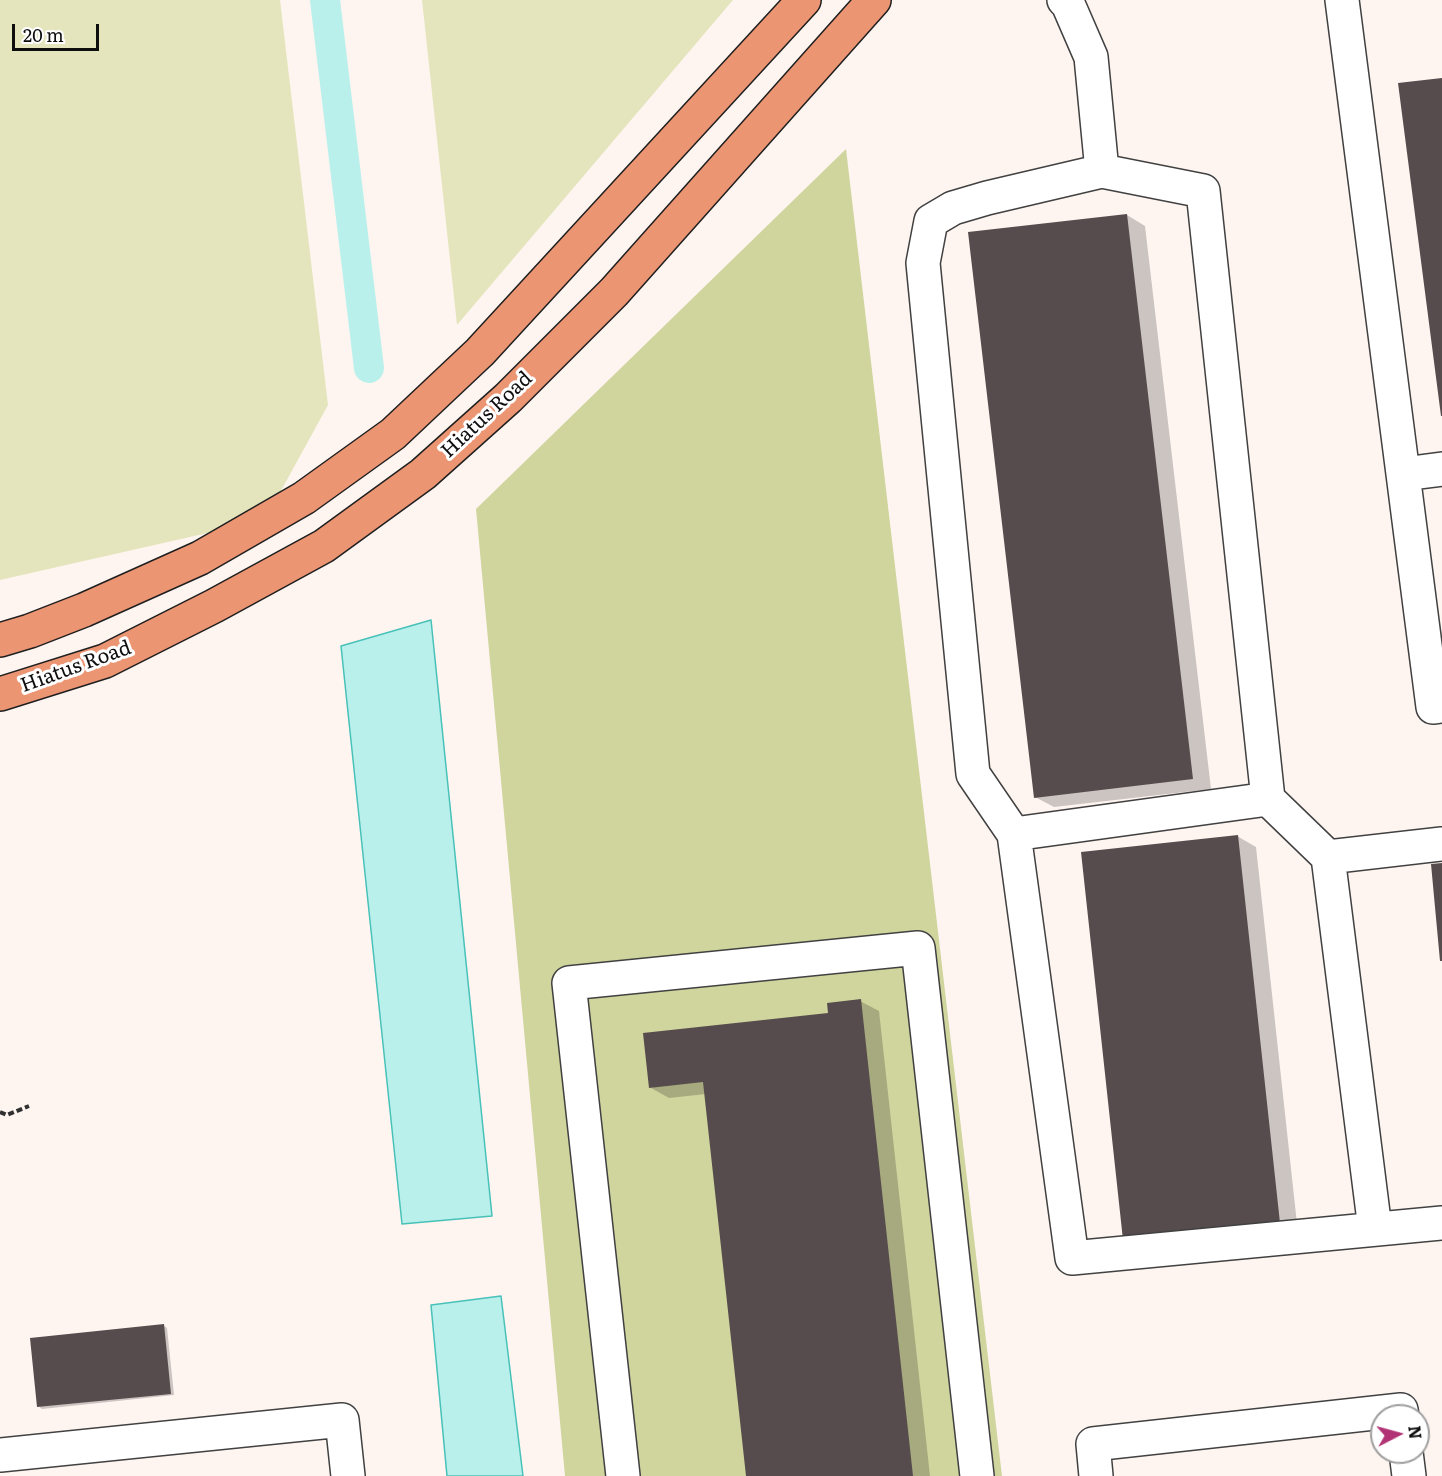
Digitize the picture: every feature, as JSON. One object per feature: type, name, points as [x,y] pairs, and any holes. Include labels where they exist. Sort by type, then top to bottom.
[{"type":"main road","points":[[0,640],[30,632],[84,610],[200,558],[304,498],[393,434],[480,352],[804,0]]},
{"type":"main road","name":"Hiatus Road","points":[[0,694],[105,661],[214,606],[324,546],[423,474],[508,398],[614,292],[874,0]]},
{"type":"lane","points":[[1064,0],[1068,4],[1091,57],[1102,171]]},
{"type":"lane","points":[[1342,0],[1432,707],[1442,706]]},
{"type":"lane","points":[[1375,1229],[1328,857],[1268,799],[1203,191],[1102,171],[953,208],[931,221],[923,263],[974,774],[1014,834],[1072,1258],[1442,1223]]},
{"type":"lane","points":[[1404,474],[1442,469]]},
{"type":"lane","points":[[1014,834],[1268,799]]},
{"type":"lane","points":[[1328,857],[1442,844]]},
{"type":"lane","points":[[623,1476],[569,983],[918,948],[977,1476]]},
{"type":"lane","points":[[1096,1476],[1093,1444],[1370,1413]]},
{"type":"lane","points":[[0,1455],[342,1420],[348,1476]]},
{"type":"path","points":[[0,1112],[7,1115],[29,1106]]},
{"type":"green space","points":[[0,0],[280,0],[328,405],[265,520],[0,580]]},
{"type":"green space","points":[[422,0],[733,0],[457,325]]},
{"type":"green space","points":[[846,149],[1002,1476],[565,1476],[476,509]]},
{"type":"water","points":[[431,620],[492,1216],[402,1224],[341,646]]},
{"type":"water","points":[[501,1296],[523,1476],[447,1476],[431,1305]]},
{"type":"building","points":[[1442,78],[1442,416],[1441,416],[1398,83]]},
{"type":"building","points":[[1127,214],[1193,779],[1034,798],[968,232]]},
{"type":"building","points":[[1238,835],[1280,1223],[1123,1240],[1081,852]]},
{"type":"building","points":[[1442,863],[1442,961],[1440,961],[1431,864]]},
{"type":"building","points":[[861,999],[913,1476],[746,1476],[703,1082],[649,1088],[643,1033],[828,1013],[827,1003]]},
{"type":"building","points":[[164,1324],[171,1394],[37,1407],[30,1338]]},
{"type":"waterway","points":[[325,0],[369,368]]}]
